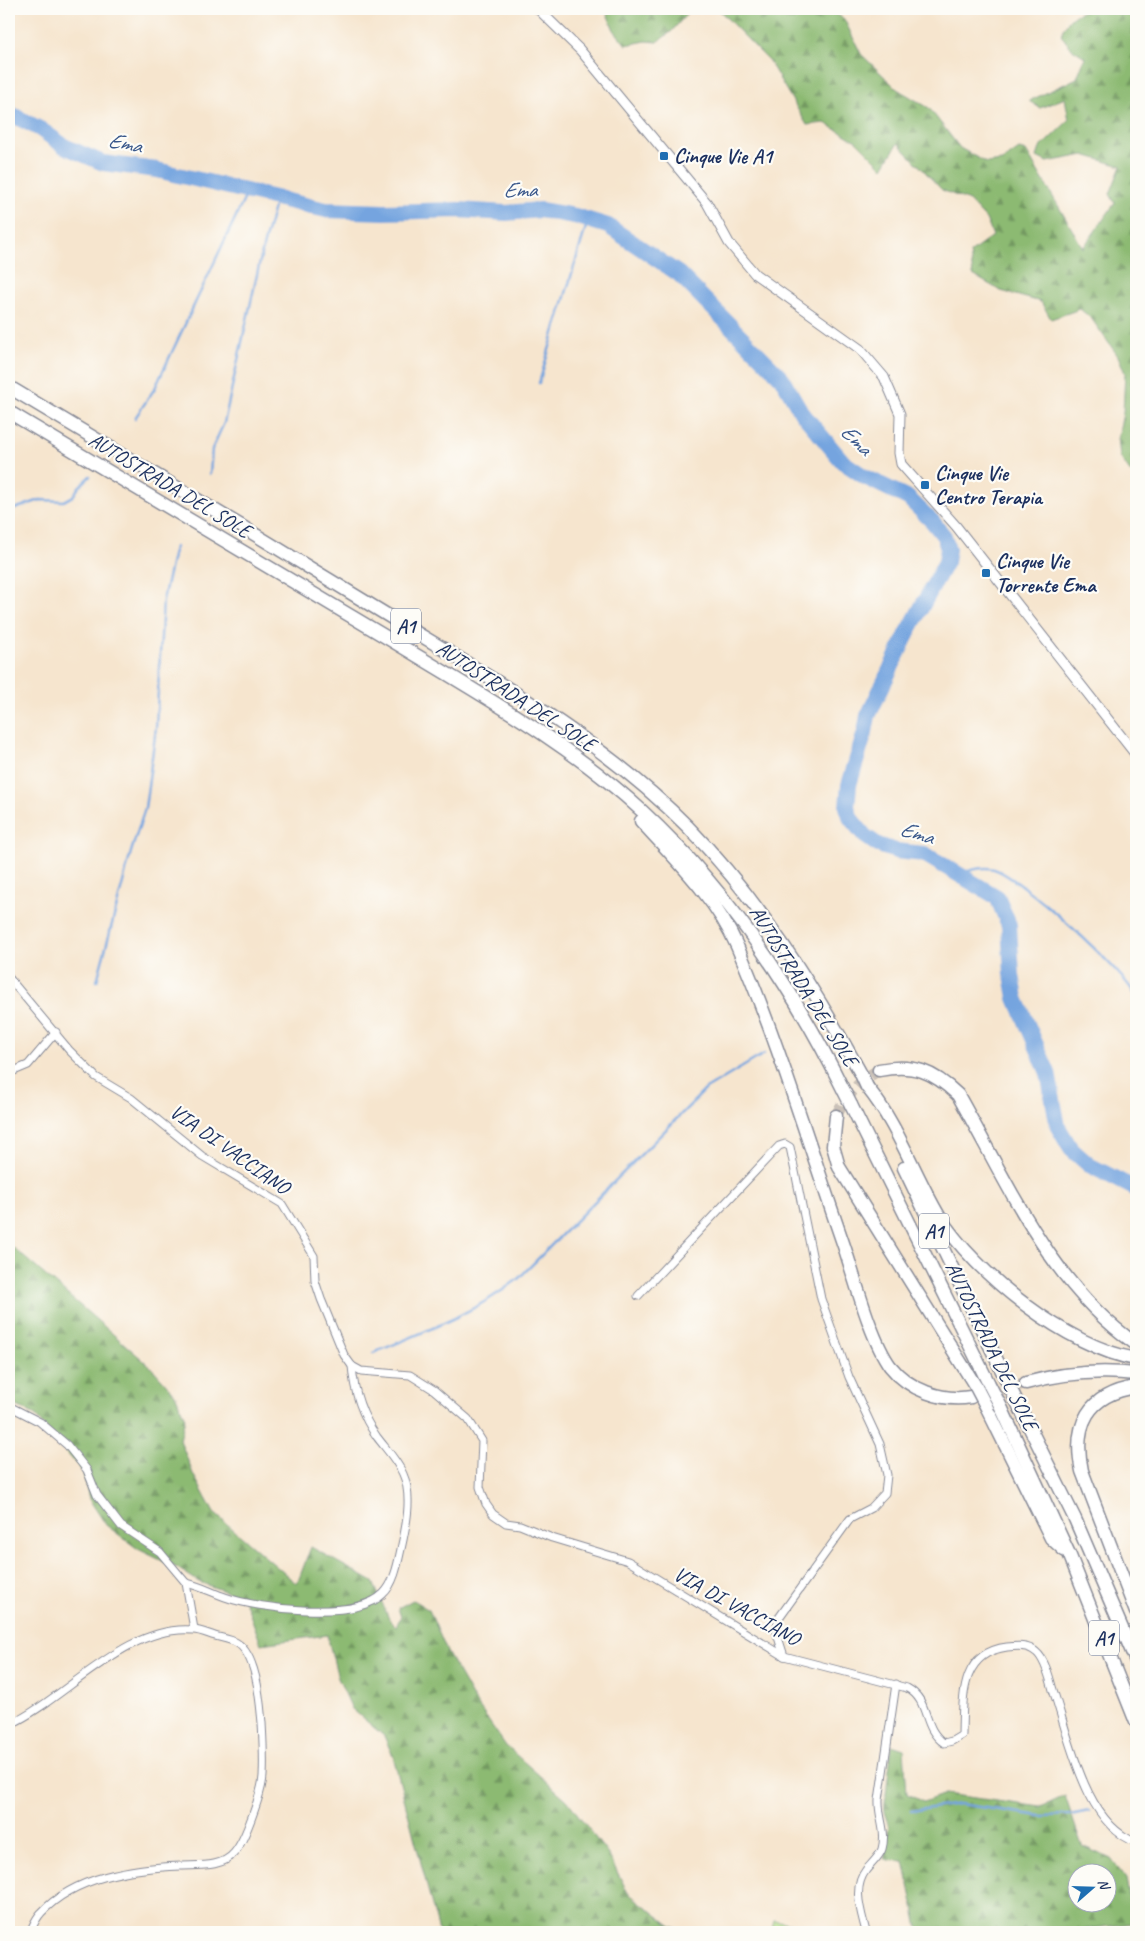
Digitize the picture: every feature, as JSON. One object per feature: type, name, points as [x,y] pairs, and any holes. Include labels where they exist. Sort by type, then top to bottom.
[{"type":"highway","name":"AUTOSTRADA DEL SOLE","points":[[9,387],[545,711],[630,774],[715,856],[763,916],[830,1018],[861,1074],[930,1224],[1075,1519],[1136,1661]]},
{"type":"highway","name":"AUTOSTRADA DEL SOLE","points":[[9,412],[440,669],[543,734],[642,810],[685,854],[742,921],[805,1018],[844,1091],[979,1389],[1001,1407],[1070,1556],[1136,1722]]},
{"type":"highway","points":[[602,778],[694,880],[719,914],[737,945],[758,997],[864,1305],[887,1360],[901,1378],[922,1391],[950,1398],[979,1389]]},
{"type":"highway","points":[[879,1070],[907,1067],[923,1071],[941,1079],[958,1095],[1052,1259],[1082,1298],[1114,1328],[1136,1344]]},
{"type":"highway","points":[[867,1087],[881,1104],[940,1218],[973,1258],[1000,1284],[1039,1315],[1106,1350],[1136,1359]]},
{"type":"highway","points":[[836,1116],[833,1146],[839,1167],[979,1389],[986,1408],[1051,1538],[1070,1556]]},
{"type":"highway","points":[[1026,1383],[1076,1373],[1110,1371],[1136,1374]]},
{"type":"highway","points":[[1136,1387],[1121,1389],[1101,1398],[1078,1432],[1078,1456],[1136,1612]]},
{"type":"street","points":[[538,9],[580,50],[707,203],[728,243],[755,274],[860,349],[884,377],[900,414],[900,459],[906,471],[956,526],[1136,755]]},
{"type":"street","name":"VIA DI VACCIANO","points":[[9,978],[56,1032],[69,1050],[96,1077],[131,1098],[202,1156],[282,1204],[314,1256],[315,1281],[344,1354],[352,1366],[359,1406],[376,1436],[389,1450],[404,1476],[408,1498],[406,1527],[397,1567],[384,1594],[365,1605],[327,1611],[251,1603],[225,1597],[201,1586],[186,1583]]},
{"type":"street","points":[[9,1073],[28,1065],[56,1032]]},
{"type":"street","points":[[638,1296],[779,1146],[785,1144],[790,1147],[821,1299],[849,1377],[880,1444],[887,1475],[885,1493],[871,1508],[850,1518],[778,1619],[777,1634],[784,1656]]},
{"type":"street","name":"VIA DI VACCIANO","points":[[352,1366],[361,1371],[410,1375],[434,1390],[468,1418],[482,1441],[480,1487],[486,1504],[493,1514],[506,1523],[520,1525],[552,1538],[628,1561],[784,1656],[896,1684],[917,1693],[934,1736],[944,1742],[952,1741],[962,1735],[967,1677],[975,1661],[998,1648],[1023,1646],[1037,1652],[1048,1675],[1084,1784],[1094,1805],[1112,1828],[1125,1838],[1136,1842]]},
{"type":"street","points":[[9,1406],[40,1422],[67,1445],[87,1470],[97,1495],[121,1526],[160,1552],[186,1583],[194,1630]]},
{"type":"street","points":[[9,1725],[50,1702],[94,1669],[139,1640],[163,1633],[194,1630],[238,1643],[253,1663],[262,1723],[263,1778],[249,1823],[234,1853],[225,1861],[204,1865],[144,1868],[96,1879],[60,1896],[40,1914],[30,1932]]},
{"type":"street","points":[[866,1932],[858,1888],[861,1877],[882,1850],[884,1832],[878,1812],[879,1800],[896,1684]]},
{"type":"green space","points":[[605,9],[691,9],[671,32],[657,42],[646,41],[626,45],[614,30]]},
{"type":"green space","points":[[718,9],[828,9],[844,19],[861,54],[897,89],[929,108],[960,148],[987,163],[1002,161],[1019,149],[1026,151],[1083,248],[1115,203],[1110,194],[1121,166],[1084,155],[1047,162],[1037,157],[1040,148],[1069,120],[1065,98],[1040,108],[1029,101],[1077,78],[1085,57],[1071,48],[1061,35],[1066,24],[1073,17],[1092,9],[1136,9],[1136,469],[1131,473],[1120,457],[1118,438],[1123,413],[1125,373],[1118,356],[1091,318],[1080,309],[1051,319],[1041,302],[1001,291],[973,275],[970,253],[993,236],[986,219],[969,201],[942,190],[898,143],[883,168],[856,141],[825,123],[807,125],[769,61]]},
{"type":"green space","points":[[9,1244],[151,1367],[175,1394],[185,1418],[180,1440],[193,1474],[214,1513],[297,1584],[311,1547],[373,1582],[389,1619],[396,1626],[401,1617],[398,1608],[413,1600],[429,1610],[448,1654],[474,1700],[506,1746],[567,1800],[609,1856],[628,1893],[670,1925],[684,1932],[439,1932],[393,1756],[384,1736],[352,1709],[338,1678],[327,1635],[261,1644],[244,1598],[199,1582],[179,1569],[138,1549],[106,1525],[89,1499],[83,1472],[34,1414],[9,1402]]},
{"type":"green space","points":[[892,1745],[904,1749],[907,1794],[923,1802],[945,1794],[1041,1807],[1065,1796],[1082,1846],[1111,1859],[1115,1864],[1068,1864],[1068,1914],[1118,1914],[1118,1868],[1126,1879],[1134,1923],[1065,1932],[922,1932],[918,1927],[904,1861],[884,1860],[889,1826],[884,1812]]},
{"type":"green space","points":[[774,1920],[814,1928],[814,1932],[771,1932]]},
{"type":"waterway","name":"Ema","points":[[9,113],[40,129],[64,146],[103,163],[157,170],[326,210],[384,212],[458,210],[506,213],[540,210],[575,216],[608,226],[679,274],[781,377],[802,413],[843,462],[865,477],[908,498],[932,521],[944,536],[948,549],[946,562],[908,632],[868,716],[849,785],[847,807],[851,819],[865,836],[878,845],[896,851],[924,854],[997,897],[1009,925],[1012,975],[1016,998],[1048,1073],[1058,1127],[1071,1149],[1089,1165],[1136,1189]]},
{"type":"waterway","points":[[135,418],[155,388],[248,191]]},
{"type":"waterway","points":[[210,474],[212,449],[224,423],[264,243],[276,200]]},
{"type":"waterway","points":[[539,383],[588,220]]},
{"type":"waterway","points":[[9,511],[40,500],[64,501],[73,496],[90,476]]},
{"type":"waterway","points":[[97,981],[131,852],[145,808],[156,728],[163,600],[175,547]]},
{"type":"waterway","points":[[956,875],[984,868],[994,869],[1007,876],[1048,907],[1094,948],[1114,968],[1136,997]]},
{"type":"waterway","points":[[373,1353],[467,1312],[518,1279],[706,1089],[764,1054]]},
{"type":"waterway","points":[[911,1811],[959,1804],[1040,1816],[1070,1815],[1089,1811]]},
{"type":"tunnel","points":[[836,1116],[854,1090],[865,1079],[879,1070]]},
{"type":"tunnel","points":[[984,1394],[1026,1383]]},
{"type":"place","name":"Cinque Vie A1","points":[[664,156]]},
{"type":"place","name":"Cinque Vie Centro Terapia","points":[[925,485]]},
{"type":"place","name":"Cinque Vie Torrente Ema","points":[[986,573]]}]
